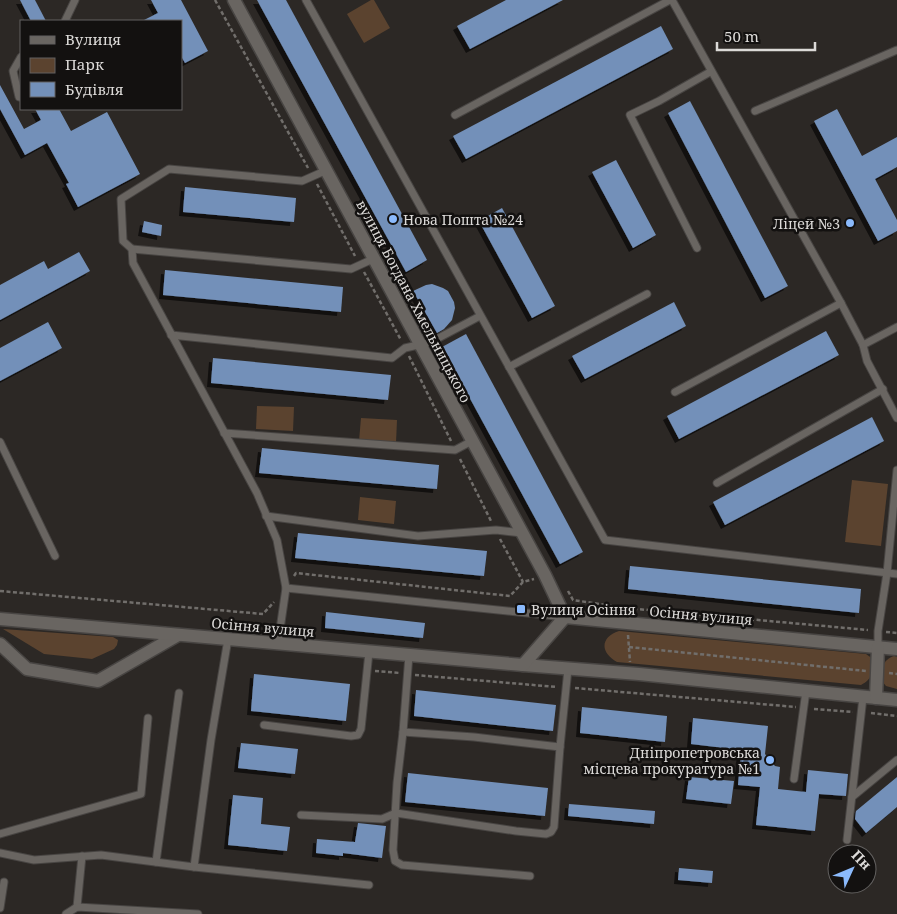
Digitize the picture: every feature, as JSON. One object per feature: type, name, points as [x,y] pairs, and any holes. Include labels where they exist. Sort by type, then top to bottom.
[{"type":"street","name":"вулиця Богдана Хмельницького","points":[[234,0],[545,575],[565,617]]},
{"type":"street","name":"Осіння вулиця","points":[[565,617],[897,649]]},
{"type":"street","points":[[523,665],[565,617]]},
{"type":"street","name":"Осіння вулиця","points":[[0,619],[631,674],[897,700]]},
{"type":"street","points":[[0,644],[27,669],[98,681],[178,635]]},
{"type":"street","points":[[876,698],[878,647]]},
{"type":"lane","points":[[65,20],[75,0]]},
{"type":"lane","points":[[306,0],[605,540],[897,574]]},
{"type":"lane","points":[[455,115],[671,0],[841,303],[863,345],[867,360],[897,418]]},
{"type":"lane","points":[[755,111],[897,50]]},
{"type":"lane","points":[[20,58],[13,71],[20,97]]},
{"type":"lane","points":[[697,248],[630,115],[710,72]]},
{"type":"lane","points":[[278,643],[286,588],[277,540],[257,493],[133,263],[132,250],[124,241],[121,199],[169,169],[302,181],[327,170]]},
{"type":"lane","points":[[132,250],[351,269],[373,259]]},
{"type":"lane","points":[[509,367],[647,294]]},
{"type":"lane","points":[[675,392],[841,303]]},
{"type":"lane","points":[[171,335],[392,358],[405,348],[431,342],[480,316]]},
{"type":"lane","points":[[863,345],[897,327]]},
{"type":"lane","points":[[717,483],[883,389]]},
{"type":"lane","points":[[224,433],[456,450],[472,441]]},
{"type":"lane","points":[[0,442],[55,556]]},
{"type":"lane","points":[[878,647],[878,631],[887,573],[897,470]]},
{"type":"lane","points":[[266,516],[418,536],[496,530],[522,533]]},
{"type":"lane","points":[[286,588],[565,617]]},
{"type":"lane","points":[[194,867],[211,740],[228,639]]},
{"type":"lane","points":[[264,725],[351,736],[358,735],[361,729],[369,652]]},
{"type":"lane","points":[[409,655],[397,783],[393,850],[395,861],[402,865],[530,876]]},
{"type":"lane","points":[[301,814],[382,818],[396,813],[516,831],[546,834],[551,832],[554,827],[568,669]]},
{"type":"lane","points":[[794,779],[806,691]]},
{"type":"lane","points":[[156,862],[179,693]]},
{"type":"lane","points":[[847,840],[863,697]]},
{"type":"lane","points":[[0,834],[140,794],[148,718]]},
{"type":"lane","points":[[403,732],[474,737],[560,747]]},
{"type":"lane","points":[[852,797],[897,760]]},
{"type":"lane","points":[[0,853],[34,860],[101,854],[194,867],[369,885]]},
{"type":"lane","points":[[77,906],[82,856]]},
{"type":"lane","points":[[0,908],[4,882]]},
{"type":"lane","points":[[66,914],[77,906],[198,914]]},
{"type":"path","points":[[0,591],[263,614],[286,588],[296,573],[510,596],[523,582],[405,348],[215,0]]},
{"type":"path","points":[[573,600],[626,608],[897,633]]},
{"type":"path","points":[[626,608],[631,674]]},
{"type":"path","points":[[629,648],[897,674]]},
{"type":"path","points":[[367,670],[897,716]]},
{"type":"green space","points":[[374,0],[390,28],[364,43],[347,14]]},
{"type":"green space","points":[[257,406],[294,407],[293,431],[256,429]]},
{"type":"green space","points":[[361,418],[397,420],[396,443],[359,441]]},
{"type":"green space","points":[[852,480],[888,484],[881,546],[845,542]]},
{"type":"green space","points":[[360,497],[396,501],[394,524],[358,520]]},
{"type":"green space","points":[[3,629],[113,637],[118,640],[114,649],[92,659],[44,654]]},
{"type":"green space","points":[[619,631],[866,654],[873,659],[872,671],[870,678],[861,685],[617,662],[607,654],[604,645],[608,637]]},
{"type":"green space","points":[[894,656],[897,657],[897,689],[886,686],[881,680],[885,662]]},
{"type":"building","points":[[20,0],[35,0],[45,20],[30,20]]},
{"type":"building","points":[[151,0],[181,0],[208,51],[185,63],[182,58],[182,20],[144,20],[158,13]]},
{"type":"building","points":[[257,0],[286,0],[427,260],[406,272]]},
{"type":"building","points":[[506,0],[563,0],[470,49],[457,26]]},
{"type":"building","points":[[661,26],[673,49],[466,159],[453,136]]},
{"type":"building","points":[[0,85],[24,129],[41,120],[36,110],[60,110],[71,131],[107,112],[140,174],[78,207],[66,184],[69,183],[47,143],[25,155],[0,109]]},
{"type":"building","points":[[690,101],[788,286],[765,298],[668,113]]},
{"type":"building","points":[[837,109],[862,156],[897,137],[897,167],[875,179],[897,220],[897,231],[878,241],[814,121]]},
{"type":"building","points":[[616,160],[656,235],[633,248],[592,172]]},
{"type":"building","points":[[185,187],[296,198],[294,222],[183,212]]},
{"type":"building","points":[[502,208],[555,306],[532,318],[479,221]]},
{"type":"building","points":[[144,221],[162,225],[161,236],[142,232]]},
{"type":"building","points":[[79,252],[90,271],[0,320],[0,285],[44,261],[48,269]]},
{"type":"building","points":[[165,270],[343,287],[341,312],[163,295]]},
{"type":"building","points":[[432,284],[448,291],[455,308],[452,320],[444,329],[437,333],[413,291]]},
{"type":"building","points":[[674,302],[686,326],[585,379],[572,356]]},
{"type":"building","points":[[48,322],[62,348],[0,381],[0,348]]},
{"type":"building","points":[[826,331],[839,355],[679,439],[667,416]]},
{"type":"building","points":[[466,334],[583,552],[560,564],[442,347]]},
{"type":"building","points":[[213,358],[391,375],[388,400],[211,383]]},
{"type":"building","points":[[872,417],[884,441],[725,525],[713,502]]},
{"type":"building","points":[[262,448],[439,465],[437,489],[259,473]]},
{"type":"building","points":[[298,533],[487,551],[484,576],[295,558]]},
{"type":"building","points":[[630,566],[861,589],[859,613],[628,589]]},
{"type":"building","points":[[326,612],[425,623],[423,638],[325,628]]},
{"type":"building","points":[[254,674],[350,684],[346,721],[251,711]]},
{"type":"building","points":[[416,690],[556,705],[553,731],[414,716]]},
{"type":"building","points":[[582,707],[667,716],[665,742],[580,733]]},
{"type":"building","points":[[693,718],[768,726],[765,754],[775,766],[780,767],[778,789],[806,792],[808,770],[848,774],[846,796],[819,794],[815,831],[756,825],[760,787],[738,785],[741,750],[691,744]]},
{"type":"building","points":[[241,743],[298,749],[295,774],[238,768]]},
{"type":"building","points":[[408,773],[548,788],[545,816],[405,802]]},
{"type":"building","points":[[689,777],[734,781],[731,804],[686,799]]},
{"type":"building","points":[[897,777],[897,807],[866,833],[855,819],[856,811]]},
{"type":"building","points":[[233,795],[263,798],[261,824],[290,827],[287,851],[228,845]]},
{"type":"building","points":[[569,804],[655,811],[654,824],[568,816]]},
{"type":"building","points":[[358,823],[386,826],[382,858],[343,853],[343,856],[316,853],[317,839],[355,842]]},
{"type":"building","points":[[679,868],[713,871],[712,883],[678,880]]},
{"type":"place","name":"Нова Пошта №24","points":[[393,219]]},
{"type":"place","name":"Ліцей №3","points":[[850,223]]},
{"type":"place","name":"Вулиця Осіння","points":[[521,609]]},
{"type":"place","name":"Дніпропетровська місцева прокуратура №1","points":[[770,760]]}]
